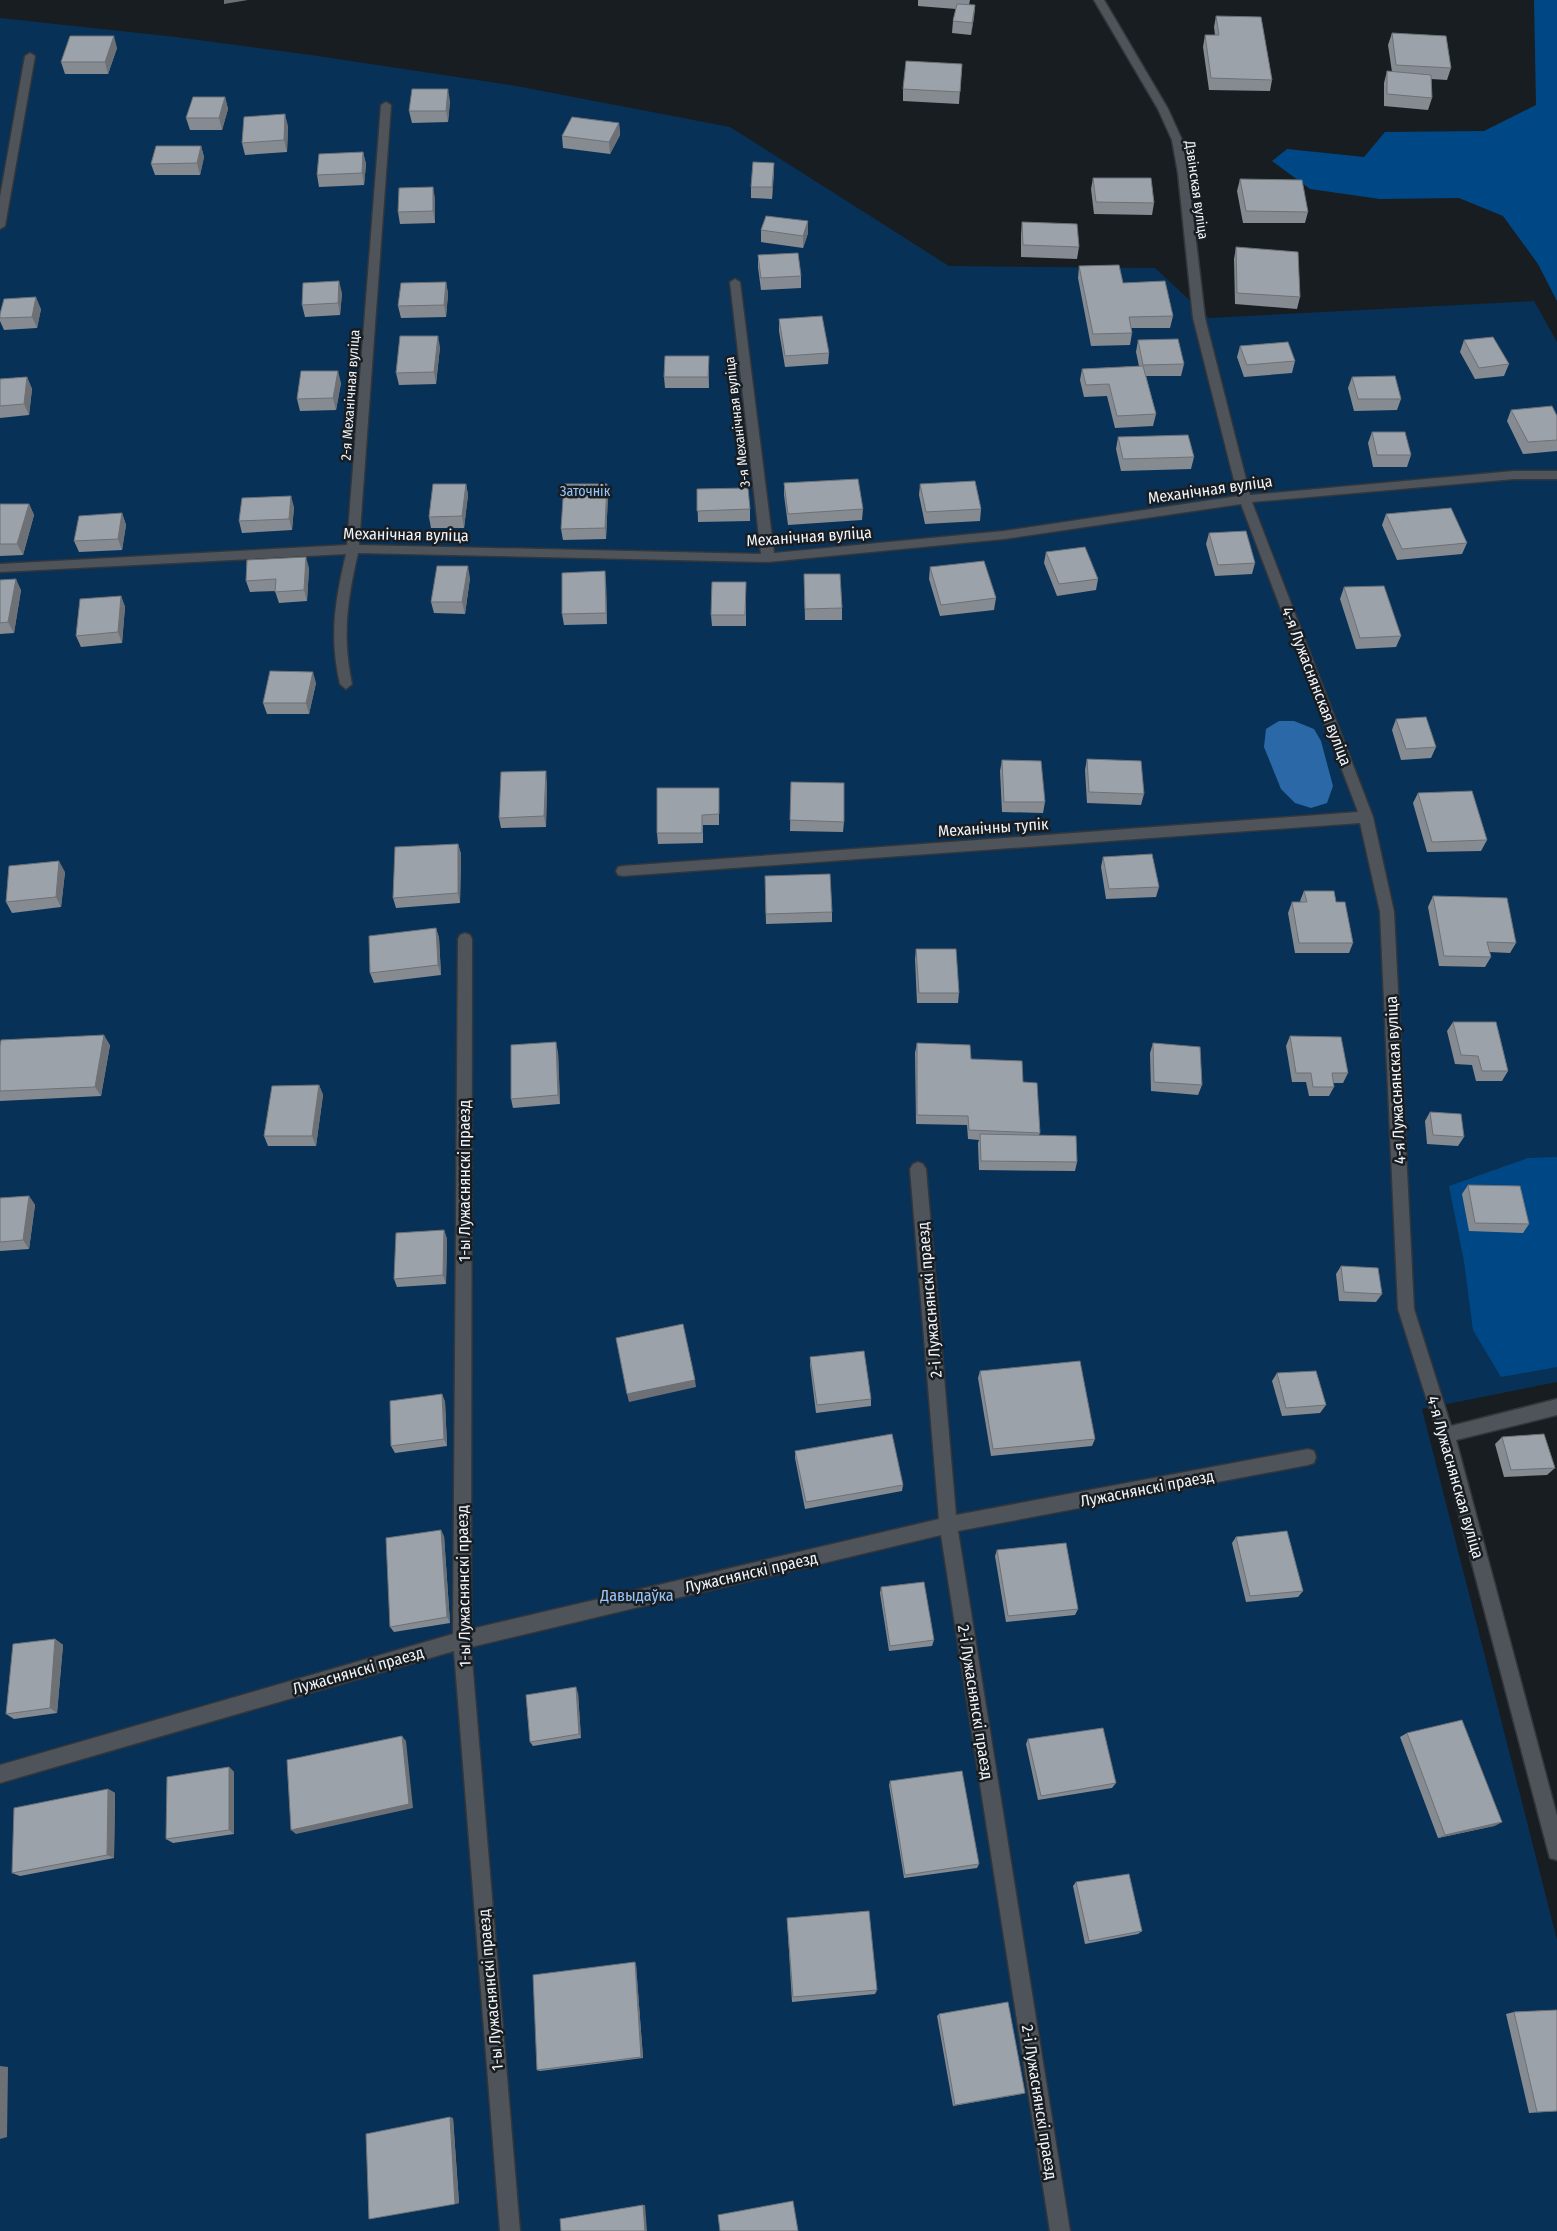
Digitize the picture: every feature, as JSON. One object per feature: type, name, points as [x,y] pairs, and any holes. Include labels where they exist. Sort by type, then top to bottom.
[{"type":"street","name":"Дзвінская вуліца","points":[[1098,0],[1163,109],[1177,140],[1184,172],[1199,318]]},
{"type":"street","points":[[0,226],[30,56]]},
{"type":"street","name":"2-я Механічная вуліца","points":[[346,684],[339,656],[338,616],[353,549],[386,105]]},
{"type":"street","name":"3-я Механічная вуліца","points":[[735,282],[768,558]]},
{"type":"street","name":"4-я Лужаснянская вуліца","points":[[1199,318],[1245,499],[1366,817],[1388,912],[1406,1309],[1446,1435],[1557,1851]]},
{"type":"street","name":"Механічная вуліца","points":[[0,568],[353,549],[768,558],[1004,535],[1245,499],[1514,475],[1557,475]]},
{"type":"street","name":"Механічны тупік","points":[[623,871],[1366,817]]},
{"type":"street","name":"1-ы Лужаснянскі праезд","points":[[465,939],[462,1640],[510,2231]]},
{"type":"street","name":"2-і Лужаснянскі праезд","points":[[918,1169],[948,1525],[1060,2231]]},
{"type":"street","points":[[1446,1435],[1557,1407]]},
{"type":"street","name":"Лужаснянскі праезд","points":[[0,1774],[462,1640],[948,1525],[1308,1457]]},
{"type":"green space","points":[[0,18],[176,37],[311,55],[516,86],[730,127],[949,266],[1155,268],[1209,318],[1534,301],[1557,342],[1557,1382],[1422,1409],[1557,1940],[1557,2231],[0,2231]]},
{"type":"shaded area","points":[[1534,0],[1557,0],[1557,301],[1538,264],[1503,216],[1459,198],[1380,199],[1310,189],[1272,161],[1287,149],[1364,157],[1385,132],[1484,131],[1536,105]]},
{"type":"shaded area","points":[[1279,721],[1294,721],[1314,729],[1321,741],[1333,786],[1327,803],[1311,808],[1295,803],[1281,789],[1264,747],[1266,729]]},
{"type":"shaded area","points":[[1557,1157],[1557,1367],[1501,1377],[1473,1330],[1464,1261],[1449,1186],[1528,1158]]},
{"type":"building","points":[[957,4],[975,5],[972,23],[953,21]]},
{"type":"building","points":[[1216,16],[1261,17],[1272,80],[1211,78],[1205,35],[1219,35]]},
{"type":"building","points":[[1392,33],[1446,36],[1451,68],[1396,65]]},
{"type":"building","points":[[70,36],[114,36],[105,62],[61,62]]},
{"type":"building","points":[[906,61],[962,64],[960,92],[903,89]]},
{"type":"building","points":[[1387,71],[1431,75],[1432,98],[1387,94]]},
{"type":"building","points":[[412,89],[448,89],[446,111],[409,111]]},
{"type":"building","points":[[193,97],[225,97],[219,118],[186,118]]},
{"type":"building","points":[[285,114],[284,140],[242,143],[244,117]]},
{"type":"building","points":[[572,117],[619,123],[609,142],[562,136]]},
{"type":"building","points":[[156,146],[201,146],[197,163],[151,164]]},
{"type":"building","points":[[363,152],[362,173],[317,175],[319,154]]},
{"type":"building","points":[[753,162],[774,163],[772,187],[751,187]]},
{"type":"building","points":[[1093,178],[1151,178],[1154,203],[1096,202]]},
{"type":"building","points":[[1240,179],[1302,180],[1308,212],[1246,211]]},
{"type":"building","points":[[433,187],[433,211],[398,212],[399,188]]},
{"type":"building","points":[[766,216],[808,221],[803,236],[761,230]]},
{"type":"building","points":[[1022,222],[1077,224],[1079,247],[1023,245]]},
{"type":"building","points":[[1236,247],[1298,252],[1300,297],[1237,293]]},
{"type":"building","points":[[798,253],[801,276],[761,278],[758,255]]},
{"type":"building","points":[[1119,265],[1123,283],[1165,281],[1173,316],[1129,317],[1132,333],[1093,334],[1079,266]]},
{"type":"building","points":[[339,281],[338,303],[302,305],[303,283]]},
{"type":"building","points":[[446,282],[444,305],[398,306],[401,283]]},
{"type":"building","points":[[36,297],[32,317],[0,318],[4,299]]},
{"type":"building","points":[[822,316],[829,353],[785,356],[779,319]]},
{"type":"building","points":[[400,336],[438,336],[434,372],[396,373]]},
{"type":"building","points":[[1493,337],[1509,364],[1479,368],[1464,340]]},
{"type":"building","points":[[1178,339],[1184,364],[1143,365],[1138,340]]},
{"type":"building","points":[[1288,342],[1295,361],[1247,365],[1240,346]]},
{"type":"building","points":[[665,356],[709,356],[708,377],[664,377]]},
{"type":"building","points":[[1143,366],[1156,414],[1117,416],[1109,384],[1086,385],[1082,369]]},
{"type":"building","points":[[301,371],[338,371],[333,398],[297,399]]},
{"type":"building","points":[[1395,376],[1401,399],[1358,399],[1352,377]]},
{"type":"building","points":[[27,377],[24,404],[0,406],[0,379]]},
{"type":"building","points":[[1552,406],[1557,416],[1557,440],[1528,442],[1511,410]]},
{"type":"building","points":[[1372,432],[1405,432],[1411,455],[1377,455]]},
{"type":"building","points":[[1188,435],[1194,457],[1123,459],[1118,437]]},
{"type":"building","points":[[858,479],[863,509],[788,514],[784,483]]},
{"type":"building","points":[[975,481],[981,509],[926,512],[920,484]]},
{"type":"building","points":[[433,484],[466,484],[462,516],[429,517]]},
{"type":"building","points":[[564,484],[607,484],[605,528],[561,529]]},
{"type":"building","points":[[748,488],[750,509],[697,511],[697,489]]},
{"type":"building","points":[[291,496],[289,519],[239,521],[242,498]]},
{"type":"building","points":[[0,504],[29,504],[17,544],[0,544]]},
{"type":"building","points":[[1451,508],[1467,543],[1402,549],[1386,514]]},
{"type":"building","points":[[122,513],[118,539],[74,541],[79,516]]},
{"type":"building","points":[[1246,531],[1255,563],[1218,565],[1209,533]]},
{"type":"building","points":[[1085,547],[1098,579],[1059,584],[1046,552]]},
{"type":"building","points":[[306,557],[304,590],[275,592],[276,579],[246,581],[247,560]]},
{"type":"building","points":[[984,561],[996,598],[941,605],[930,567]]},
{"type":"building","points":[[437,566],[468,566],[462,602],[431,602]]},
{"type":"building","points":[[605,571],[606,613],[562,614],[562,573]]},
{"type":"building","points":[[804,574],[840,574],[842,608],[805,609]]},
{"type":"building","points":[[16,579],[8,622],[0,623],[0,580]]},
{"type":"building","points":[[712,582],[746,582],[745,615],[711,615]]},
{"type":"building","points":[[1384,586],[1401,636],[1360,638],[1344,587]]},
{"type":"building","points":[[121,596],[118,632],[76,636],[80,599]]},
{"type":"building","points":[[270,671],[313,672],[306,703],[263,703]]},
{"type":"building","points":[[1426,717],[1436,747],[1406,749],[1396,719]]},
{"type":"building","points":[[1087,759],[1141,761],[1144,794],[1089,792]]},
{"type":"building","points":[[1002,760],[1041,761],[1045,802],[1004,802]]},
{"type":"building","points":[[546,771],[544,816],[499,818],[501,772]]},
{"type":"building","points":[[791,782],[844,783],[844,822],[790,820]]},
{"type":"building","points":[[657,788],[719,788],[719,814],[702,815],[702,833],[657,833]]},
{"type":"building","points":[[1472,791],[1487,840],[1432,842],[1418,793]]},
{"type":"building","points":[[458,844],[458,893],[393,898],[395,847]]},
{"type":"building","points":[[1152,854],[1159,887],[1109,889],[1103,857]]},
{"type":"building","points":[[59,861],[56,897],[6,902],[9,866]]},
{"type":"building","points":[[830,874],[832,912],[766,914],[765,876]]},
{"type":"building","points":[[1304,891],[1334,891],[1336,902],[1345,902],[1353,943],[1299,943],[1292,902],[1307,902]]},
{"type":"building","points":[[1433,896],[1507,898],[1516,943],[1487,942],[1491,957],[1444,956]]},
{"type":"building","points":[[436,928],[438,965],[370,973],[369,936]]},
{"type":"building","points":[[916,949],[956,949],[959,993],[919,993]]},
{"type":"building","points":[[1453,1022],[1496,1022],[1508,1071],[1482,1071],[1478,1056],[1461,1055]]},
{"type":"building","points":[[104,1035],[95,1087],[0,1091],[1,1040]]},
{"type":"building","points":[[1290,1036],[1341,1037],[1348,1073],[1332,1073],[1334,1087],[1313,1087],[1311,1073],[1296,1073]]},
{"type":"building","points":[[556,1042],[558,1095],[511,1099],[511,1045]]},
{"type":"building","points":[[917,1043],[970,1045],[971,1059],[1022,1061],[1023,1082],[1037,1083],[1040,1133],[969,1130],[968,1116],[917,1115]]},
{"type":"building","points":[[1153,1043],[1200,1047],[1202,1085],[1154,1082]]},
{"type":"building","points":[[319,1085],[312,1136],[264,1136],[272,1086]]},
{"type":"building","points":[[1430,1112],[1461,1114],[1464,1137],[1433,1135]]},
{"type":"building","points":[[980,1134],[1076,1136],[1077,1162],[981,1161]]},
{"type":"building","points":[[1468,1185],[1520,1186],[1529,1224],[1475,1223]]},
{"type":"building","points":[[29,1196],[23,1240],[0,1242],[0,1198]]},
{"type":"building","points":[[444,1230],[443,1275],[394,1279],[396,1233]]},
{"type":"building","points":[[1341,1266],[1378,1268],[1382,1294],[1344,1292]]},
{"type":"building","points":[[683,1324],[695,1380],[627,1394],[616,1338]]},
{"type":"building","points":[[864,1351],[871,1399],[817,1405],[810,1357]]},
{"type":"building","points":[[1080,1361],[1095,1439],[993,1449],[980,1371]]},
{"type":"building","points":[[1316,1371],[1326,1405],[1286,1408],[1277,1373]]},
{"type":"building","points":[[442,1394],[444,1439],[391,1446],[390,1401]]},
{"type":"building","points":[[892,1434],[903,1485],[806,1502],[795,1451]]},
{"type":"building","points":[[1544,1434],[1555,1468],[1511,1470],[1502,1437]]},
{"type":"building","points":[[441,1530],[447,1617],[390,1627],[386,1538]]},
{"type":"building","points":[[1287,1531],[1303,1591],[1250,1596],[1236,1537]]},
{"type":"building","points":[[1066,1543],[1078,1609],[1008,1616],[997,1550]]},
{"type":"building","points":[[924,1582],[934,1640],[890,1646],[881,1587]]},
{"type":"building","points":[[55,1639],[50,1708],[6,1714],[13,1644]]},
{"type":"building","points":[[576,1687],[579,1734],[530,1742],[526,1695]]},
{"type":"building","points":[[1462,1720],[1502,1822],[1445,1835],[1407,1733]]},
{"type":"building","points":[[1103,1728],[1116,1783],[1041,1796],[1028,1739]]},
{"type":"building","points":[[402,1736],[409,1804],[291,1830],[287,1760]]},
{"type":"building","points":[[229,1767],[229,1830],[166,1839],[167,1777]]},
{"type":"building","points":[[962,1771],[979,1864],[905,1875],[890,1781]]},
{"type":"building","points":[[108,1789],[107,1855],[12,1873],[14,1808]]},
{"type":"building","points":[[1129,1874],[1142,1931],[1089,1941],[1076,1882]]},
{"type":"building","points":[[869,1911],[877,1990],[793,1997],[787,1918]]},
{"type":"building","points":[[635,1962],[641,2057],[537,2070],[533,1975]]},
{"type":"building","points":[[1008,2002],[1025,2093],[955,2105],[939,2014]]},
{"type":"building","points":[[1557,2010],[1557,2111],[1537,2112],[1514,2012]]},
{"type":"building","points":[[450,2117],[455,2204],[369,2219],[366,2134]]},
{"type":"building","points":[[793,2201],[798,2231],[720,2231],[718,2215]]},
{"type":"building","points":[[643,2205],[645,2231],[561,2231],[560,2219]]},
{"type":"park label","name":"Заточнік","points":[[585,491]]},
{"type":"park label","name":"Давыдаўка","points":[[637,1595]]}]
